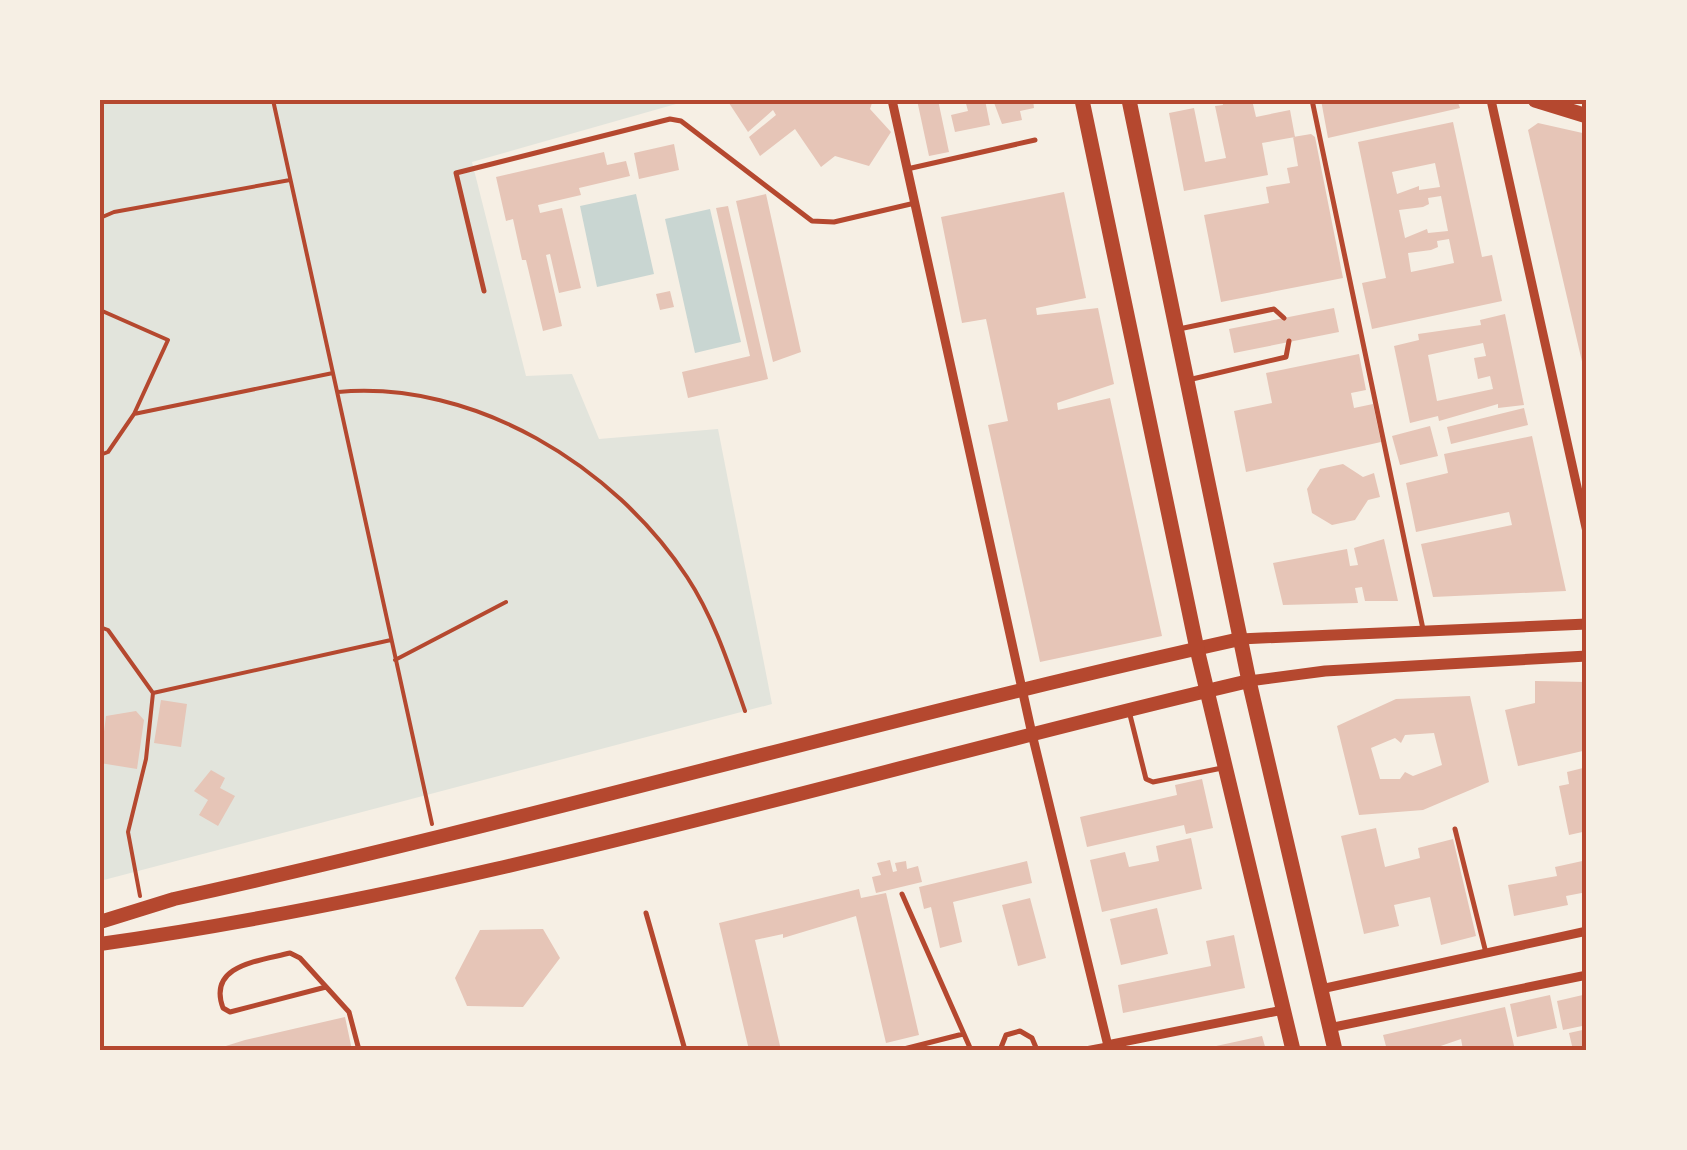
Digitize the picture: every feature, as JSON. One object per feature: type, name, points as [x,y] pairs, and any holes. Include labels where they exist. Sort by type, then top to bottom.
[{"type":"main road","points":[[1082,100],[1207,691],[1293,1050]]},
{"type":"main road","points":[[1128,100],[1249,681],[1334,1050]]},
{"type":"main road","points":[[1535,100],[1587,116]]},
{"type":"main road","points":[[100,922],[724,768],[1022,687],[1240,639]]},
{"type":"main road","points":[[100,944],[177,933],[562,854],[1249,681]]},
{"type":"street","points":[[892,100],[1032,734],[1108,1048],[1283,1010]]},
{"type":"street","points":[[1491,100],[1587,532]]},
{"type":"street","points":[[1240,639],[1587,624]]},
{"type":"street","points":[[1249,681],[1325,670],[1587,656]]},
{"type":"street","points":[[1320,989],[1587,932]]},
{"type":"street","points":[[1329,1028],[1587,975]]},
{"type":"lane","points":[[1312,100],[1423,632]]},
{"type":"lane","points":[[484,291],[456,174],[670,119],[681,121],[812,221],[834,222],[915,203]]},
{"type":"lane","points":[[907,169],[1035,140]]},
{"type":"lane","points":[[1176,330],[1274,309],[1284,318]]},
{"type":"lane","points":[[1188,380],[1286,358],[1289,342]]},
{"type":"lane","points":[[1128,710],[1146,779],[1154,782],[1226,767]]},
{"type":"lane","points":[[1456,829],[1486,953]]},
{"type":"lane","points":[[902,894],[971,1050]]},
{"type":"lane","points":[[646,913],[685,1050]]},
{"type":"lane","points":[[326,988],[230,1012],[222,1008],[218,996],[222,978],[234,968],[290,952],[300,958],[349,1012],[359,1050]]},
{"type":"lane","points":[[1000,1050],[1006,1036],[1020,1032],[1032,1038],[1037,1050]]},
{"type":"lane","points":[[900,1050],[963,1034]]},
{"type":"lane","points":[[1080,1050],[1108,1048]]},
{"type":"path","points":[[273,100],[436,838]]},
{"type":"path","points":[[100,218],[290,180]]},
{"type":"path","points":[[100,310],[168,340],[134,414],[108,452],[100,455]]},
{"type":"path","points":[[134,414],[333,373]]},
{"type":"path","points":[[336,392],[378,388],[458,406],[549,444],[600,481],[650,525],[690,580],[717,632],[745,711]]},
{"type":"path","points":[[396,660],[506,602]]},
{"type":"path","points":[[100,627],[108,630],[153,693],[146,759],[128,832],[142,910]]},
{"type":"path","points":[[153,693],[391,640]]},
{"type":"shaded area","points":[[100,100],[690,100],[472,162],[526,376],[572,374],[599,439],[718,429],[772,704],[100,881]]},
{"type":"shaded area","points":[[636,194],[654,274],[597,287],[580,206]]},
{"type":"shaded area","points":[[710,209],[741,342],[695,353],[665,219]]},
{"type":"building","points":[[727,100],[873,100],[870,109],[891,132],[869,166],[835,156],[821,167],[795,129],[760,156],[749,137],[776,115],[773,110],[748,132]]},
{"type":"building","points":[[917,100],[938,100],[949,152],[929,156]]},
{"type":"building","points":[[965,100],[985,100],[990,125],[955,132],[951,115],[968,111]]},
{"type":"building","points":[[993,100],[1033,100],[1034,108],[1020,111],[1022,120],[1002,124]]},
{"type":"building","points":[[1222,100],[1252,100],[1256,117],[1290,110],[1295,137],[1262,143],[1268,175],[1184,191],[1169,113],[1194,108],[1205,162],[1226,158],[1215,106],[1223,105]]},
{"type":"building","points":[[1321,100],[1457,100],[1460,108],[1328,138]]},
{"type":"building","points":[[1453,122],[1482,257],[1492,255],[1502,301],[1372,329],[1362,283],[1386,278],[1358,142]],"holes":[[[1435,163],[1440,187],[1419,190],[1419,186],[1397,194],[1392,172]],[[1441,196],[1448,231],[1428,233],[1427,229],[1405,238],[1399,210],[1423,207],[1429,204],[1428,198]],[[1449,239],[1454,263],[1411,272],[1408,253],[1431,250],[1438,247],[1437,241]]]},
{"type":"building","points":[[1538,123],[1587,134],[1587,383],[1528,130]]},
{"type":"building","points":[[1293,137],[1315,137],[1343,278],[1221,302],[1204,215],[1269,203],[1266,187],[1290,183],[1287,168],[1298,166]]},
{"type":"building","points":[[674,144],[679,170],[639,179],[634,153]]},
{"type":"building","points":[[604,152],[607,165],[626,161],[630,176],[579,188],[581,195],[538,205],[540,213],[562,208],[581,288],[559,293],[550,254],[546,255],[562,326],[543,331],[526,260],[522,260],[513,219],[506,221],[496,177]]},
{"type":"building","points":[[1064,192],[1086,298],[1036,308],[1037,315],[1098,308],[1114,384],[1057,403],[1058,410],[1110,398],[1162,636],[1040,662],[988,425],[1008,421],[986,319],[962,323],[941,217]]},
{"type":"building","points":[[766,194],[801,352],[773,362],[736,201]]},
{"type":"building","points":[[728,206],[768,379],[688,398],[682,372],[750,356],[716,208]]},
{"type":"building","points":[[670,291],[674,307],[660,310],[656,294]]},
{"type":"building","points":[[1334,308],[1339,332],[1234,353],[1229,329]]},
{"type":"building","points":[[1505,314],[1524,405],[1498,408],[1498,404],[1439,421],[1438,416],[1410,423],[1394,346],[1419,340],[1418,334],[1481,325],[1480,320]],"holes":[[[1483,343],[1486,356],[1474,358],[1478,379],[1490,376],[1493,389],[1437,401],[1428,355]]]},
{"type":"building","points":[[1359,354],[1366,390],[1351,393],[1354,408],[1373,404],[1381,442],[1246,472],[1234,411],[1272,403],[1266,373]]},
{"type":"building","points":[[1524,408],[1528,425],[1451,444],[1447,427]]},
{"type":"building","points":[[1430,426],[1438,456],[1400,465],[1392,436]]},
{"type":"building","points":[[1532,436],[1566,591],[1433,597],[1421,544],[1512,525],[1509,512],[1416,532],[1406,483],[1448,473],[1444,454]]},
{"type":"building","points":[[1343,464],[1363,477],[1374,473],[1380,497],[1368,500],[1355,520],[1332,525],[1312,513],[1307,489],[1320,469]]},
{"type":"building","points":[[1384,539],[1398,601],[1365,601],[1362,587],[1355,588],[1358,603],[1283,605],[1273,563],[1347,549],[1350,566],[1358,565],[1354,548]]},
{"type":"building","points":[[1535,681],[1587,682],[1587,750],[1518,766],[1505,710],[1535,703]]},
{"type":"building","points":[[1470,696],[1489,782],[1423,810],[1359,815],[1337,726],[1396,699]],"holes":[[[1434,733],[1442,765],[1413,776],[1405,772],[1400,779],[1380,779],[1371,748],[1395,738],[1401,743],[1405,735]]]},
{"type":"building","points":[[161,700],[187,704],[181,747],[154,743]]},
{"type":"building","points":[[136,711],[144,720],[137,769],[100,763],[106,716]]},
{"type":"building","points":[[1587,767],[1587,831],[1569,835],[1559,786],[1569,784],[1567,772]]},
{"type":"building","points":[[211,770],[225,778],[220,788],[235,796],[218,826],[199,815],[208,800],[194,791]]},
{"type":"building","points":[[1202,779],[1213,828],[1186,834],[1184,825],[1087,847],[1080,817],[1177,795],[1175,785]]},
{"type":"building","points":[[1376,828],[1385,867],[1420,858],[1418,848],[1453,839],[1476,936],[1441,945],[1430,897],[1394,905],[1399,926],[1364,934],[1341,836]]},
{"type":"building","points":[[1191,838],[1202,889],[1102,912],[1090,860],[1125,852],[1129,867],[1159,861],[1156,846]]},
{"type":"building","points":[[890,860],[893,872],[897,871],[895,863],[906,861],[907,869],[918,866],[922,882],[876,893],[872,877],[881,875],[877,863]]},
{"type":"building","points":[[1587,860],[1587,892],[1566,896],[1568,905],[1514,916],[1508,885],[1557,876],[1555,867]]},
{"type":"building","points":[[1027,861],[1032,883],[953,902],[962,942],[940,948],[931,907],[924,909],[919,887]]},
{"type":"building","points":[[859,889],[861,898],[886,893],[919,1035],[886,1043],[856,916],[783,938],[783,934],[755,940],[781,1050],[749,1050],[719,923]]},
{"type":"building","points":[[1030,898],[1046,958],[1018,966],[1002,905]]},
{"type":"building","points":[[1157,908],[1168,954],[1121,965],[1110,919]]},
{"type":"building","points":[[543,929],[560,958],[523,1007],[467,1006],[455,978],[480,930]]},
{"type":"building","points":[[1234,935],[1245,988],[1123,1013],[1118,985],[1211,966],[1206,941]]},
{"type":"building","points":[[1587,994],[1587,1025],[1563,1030],[1557,1001]]},
{"type":"building","points":[[1550,995],[1557,1028],[1517,1037],[1510,1004]]},
{"type":"building","points":[[1505,1007],[1515,1050],[1463,1050],[1461,1039],[1429,1050],[1387,1050],[1383,1035]]},
{"type":"building","points":[[345,1017],[352,1050],[213,1050],[245,1040]]},
{"type":"building","points":[[1587,1029],[1587,1050],[1573,1050],[1569,1033]]},
{"type":"building","points":[[1262,1036],[1266,1050],[1207,1050],[1207,1048]]}]
